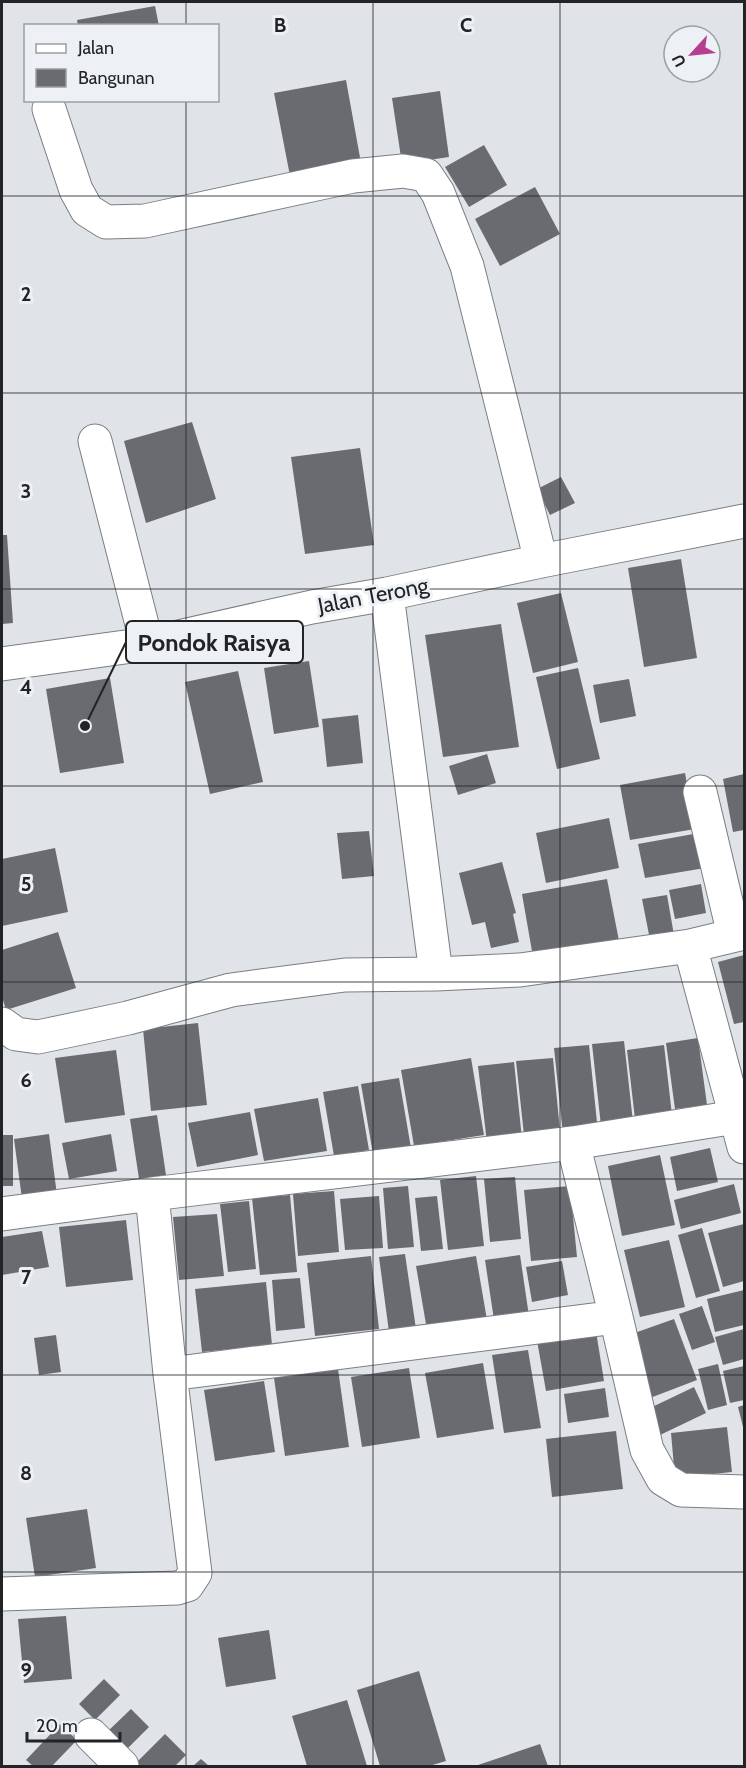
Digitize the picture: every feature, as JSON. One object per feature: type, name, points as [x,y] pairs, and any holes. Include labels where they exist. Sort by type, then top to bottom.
[{"type":"street","points":[[49,109],[76,190],[87,210],[106,222],[145,221],[353,176],[403,171],[426,175],[438,193],[467,266],[541,561]]},
{"type":"street","points":[[95,441],[147,644]]},
{"type":"street","name":"Jalan Terong","points":[[2,664],[147,644],[312,607],[387,594],[744,521]]},
{"type":"street","points":[[387,594],[436,974]]},
{"type":"street","points":[[2,1024],[15,1034],[38,1037],[128,1018],[231,990],[345,975],[520,970],[690,946],[739,934],[700,792]]},
{"type":"street","points":[[2,1214],[573,1143],[740,1132],[690,946]]},
{"type":"street","points":[[573,1143],[647,1450],[663,1479],[681,1490],[744,1492]]},
{"type":"street","points":[[2,1594],[177,1588],[187,1585],[195,1573],[170,1374],[152,1194]]},
{"type":"street","points":[[170,1374],[616,1317]]},
{"type":"street","points":[[91,1735],[122,1767]]},
{"type":"building","points":[[155,6],[159,24],[78,24],[77,20]]},
{"type":"building","points":[[346,80],[361,163],[290,176],[274,93]]},
{"type":"building","points":[[440,91],[449,157],[402,164],[392,98]]},
{"type":"building","points":[[484,145],[507,185],[469,207],[445,167]]},
{"type":"building","points":[[535,187],[560,234],[500,266],[475,219]]},
{"type":"building","points":[[192,422],[216,499],[146,523],[124,441]]},
{"type":"building","points":[[360,448],[374,545],[305,554],[291,457]]},
{"type":"building","points":[[561,477],[575,503],[550,515],[537,489]]},
{"type":"building","points":[[2,535],[7,535],[13,623],[2,624]]},
{"type":"building","points":[[681,559],[697,658],[644,667],[628,568]]},
{"type":"building","points":[[561,593],[578,662],[533,673],[517,603]]},
{"type":"building","points":[[501,624],[519,747],[443,757],[425,635]]},
{"type":"building","points":[[309,661],[319,727],[274,734],[264,668]]},
{"type":"building","points":[[578,668],[600,759],[557,769],[536,677]]},
{"type":"building","points":[[238,671],[263,782],[210,794],[185,682]]},
{"type":"building","points":[[110,678],[124,763],[60,773],[46,689]]},
{"type":"building","points":[[629,679],[636,716],[600,723],[593,685]]},
{"type":"building","points":[[358,715],[363,763],[327,767],[322,719]]},
{"type":"building","points":[[487,754],[496,783],[458,795],[449,766]]},
{"type":"building","points":[[685,773],[695,829],[630,840],[620,785]]},
{"type":"building","points":[[744,774],[744,830],[733,832],[723,779]]},
{"type":"building","points":[[609,818],[619,868],[546,883],[536,833]]},
{"type":"building","points":[[369,831],[374,876],[342,879],[337,833]]},
{"type":"building","points":[[699,833],[705,868],[645,878],[638,844]]},
{"type":"building","points":[[55,848],[68,912],[2,926],[2,859]]},
{"type":"building","points":[[502,862],[516,913],[513,914],[519,942],[491,948],[485,922],[472,925],[459,873]]},
{"type":"building","points":[[607,879],[619,941],[533,957],[522,894]]},
{"type":"building","points":[[701,884],[706,913],[675,919],[669,890]]},
{"type":"building","points":[[667,895],[675,941],[651,945],[642,899]]},
{"type":"building","points":[[58,932],[76,988],[6,1010],[2,997],[2,950]]},
{"type":"building","points":[[744,955],[744,1022],[734,1024],[718,962]]},
{"type":"building","points":[[198,1023],[207,1105],[151,1111],[143,1029]]},
{"type":"building","points":[[698,1038],[707,1105],[675,1109],[666,1043]]},
{"type":"building","points":[[624,1041],[633,1122],[601,1126],[592,1044]]},
{"type":"building","points":[[589,1045],[598,1132],[563,1135],[554,1048]]},
{"type":"building","points":[[664,1045],[672,1115],[635,1119],[627,1050]]},
{"type":"building","points":[[116,1050],[125,1115],[65,1123],[55,1058]]},
{"type":"building","points":[[471,1058],[484,1135],[414,1146],[401,1070]]},
{"type":"building","points":[[553,1058],[560,1131],[524,1135],[516,1061]]},
{"type":"building","points":[[514,1062],[522,1139],[487,1143],[478,1066]]},
{"type":"building","points":[[399,1078],[412,1154],[374,1160],[361,1084]]},
{"type":"building","points":[[358,1086],[369,1150],[334,1156],[323,1092]]},
{"type":"building","points":[[318,1098],[327,1151],[264,1161],[254,1109]]},
{"type":"building","points":[[250,1112],[258,1155],[197,1167],[188,1123]]},
{"type":"building","points":[[157,1115],[166,1175],[139,1179],[130,1119]]},
{"type":"building","points":[[49,1134],[57,1195],[22,1199],[14,1139]]},
{"type":"building","points":[[111,1134],[117,1171],[69,1179],[62,1143]]},
{"type":"building","points":[[2,1135],[13,1135],[13,1186],[2,1186]]},
{"type":"building","points":[[710,1148],[718,1182],[677,1191],[670,1157]]},
{"type":"building","points":[[660,1155],[675,1225],[622,1236],[608,1166]]},
{"type":"building","points":[[476,1176],[484,1246],[448,1250],[440,1180]]},
{"type":"building","points":[[515,1177],[521,1239],[490,1242],[484,1179]]},
{"type":"building","points":[[734,1184],[741,1213],[681,1229],[674,1200]]},
{"type":"building","points":[[408,1186],[414,1247],[388,1249],[383,1188]]},
{"type":"building","points":[[570,1186],[577,1257],[531,1261],[524,1190]]},
{"type":"building","points":[[334,1191],[339,1252],[298,1256],[293,1194]]},
{"type":"building","points":[[290,1195],[297,1272],[260,1275],[252,1198]]},
{"type":"building","points":[[379,1196],[383,1248],[345,1250],[340,1199]]},
{"type":"building","points":[[437,1196],[443,1249],[421,1251],[415,1198]]},
{"type":"building","points":[[249,1201],[256,1269],[228,1272],[220,1204]]},
{"type":"building","points":[[217,1214],[224,1276],[179,1280],[173,1217]]},
{"type":"building","points":[[126,1220],[133,1280],[66,1287],[59,1227]]},
{"type":"building","points":[[744,1224],[744,1281],[723,1287],[708,1233]]},
{"type":"building","points":[[702,1228],[720,1291],[696,1298],[678,1235]]},
{"type":"building","points":[[42,1231],[49,1267],[2,1275],[2,1237]]},
{"type":"building","points":[[669,1240],[685,1307],[640,1317],[624,1250]]},
{"type":"building","points":[[405,1254],[416,1329],[389,1332],[379,1257]]},
{"type":"building","points":[[520,1255],[529,1316],[494,1320],[485,1260]]},
{"type":"building","points":[[371,1256],[379,1329],[315,1336],[307,1263]]},
{"type":"building","points":[[476,1256],[487,1320],[427,1330],[416,1266]]},
{"type":"building","points":[[562,1261],[568,1295],[532,1302],[526,1267]]},
{"type":"building","points":[[300,1278],[305,1328],[276,1331],[272,1280]]},
{"type":"building","points":[[266,1282],[272,1345],[202,1352],[195,1289]]},
{"type":"building","points":[[744,1290],[744,1325],[715,1332],[707,1299]]},
{"type":"building","points":[[702,1306],[715,1342],[692,1350],[679,1314]]},
{"type":"building","points":[[674,1319],[697,1380],[650,1398],[626,1336]]},
{"type":"building","points":[[595,1325],[604,1381],[546,1391],[536,1335]]},
{"type":"building","points":[[744,1329],[744,1359],[723,1365],[715,1337]]},
{"type":"building","points":[[56,1335],[61,1372],[39,1375],[34,1338]]},
{"type":"building","points":[[528,1350],[541,1428],[504,1433],[492,1355]]},
{"type":"building","points":[[483,1363],[494,1429],[437,1438],[425,1373]]},
{"type":"building","points":[[718,1364],[727,1405],[708,1410],[698,1369]]},
{"type":"building","points":[[744,1366],[744,1400],[730,1403],[723,1371]]},
{"type":"building","points":[[409,1368],[420,1438],[362,1447],[351,1377]]},
{"type":"building","points":[[338,1369],[349,1447],[285,1456],[274,1378]]},
{"type":"building","points":[[264,1381],[275,1452],[215,1461],[204,1390]]},
{"type":"building","points":[[694,1387],[706,1413],[660,1435],[648,1409]]},
{"type":"building","points":[[605,1388],[609,1417],[568,1423],[564,1394]]},
{"type":"building","points":[[744,1405],[744,1431],[738,1407]]},
{"type":"building","points":[[727,1427],[732,1472],[675,1478],[671,1433]]},
{"type":"building","points":[[616,1431],[623,1489],[552,1497],[546,1439]]},
{"type":"building","points":[[87,1509],[96,1568],[35,1577],[26,1518]]},
{"type":"building","points":[[66,1616],[72,1679],[24,1683],[18,1619]]},
{"type":"building","points":[[269,1630],[276,1679],[226,1687],[218,1638]]},
{"type":"building","points":[[419,1671],[446,1761],[429,1766],[380,1766],[357,1690]]},
{"type":"building","points":[[104,1679],[120,1695],[95,1720],[79,1704]]},
{"type":"building","points":[[347,1700],[367,1766],[307,1766],[292,1716]]},
{"type":"building","points":[[131,1709],[149,1727],[125,1751],[107,1732]]},
{"type":"building","points":[[60,1724],[77,1740],[52,1766],[33,1766],[26,1760]]},
{"type":"building","points":[[165,1734],[186,1755],[175,1766],[137,1766],[135,1764]]},
{"type":"building","points":[[540,1744],[548,1766],[475,1766]]},
{"type":"building","points":[[201,1759],[209,1766],[193,1766]]},
{"type":"place","name":"Pondok Raisya","points":[[85,726]]}]
